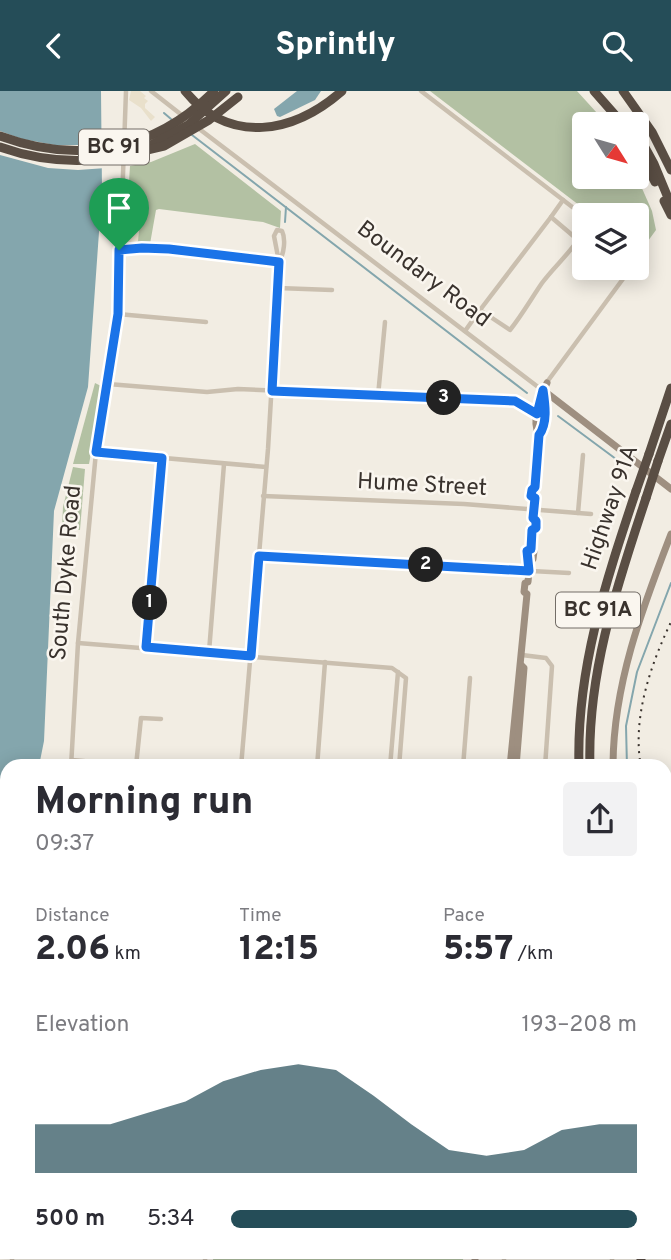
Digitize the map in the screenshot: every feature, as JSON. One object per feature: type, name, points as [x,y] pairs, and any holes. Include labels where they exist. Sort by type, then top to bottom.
[{"type":"highway","points":[[185,91],[221,120],[270,128],[300,120],[327,104],[342,91]]},
{"type":"highway","name":"BC 91","points":[[0,136],[21,144],[73,151],[116,147],[159,131],[185,116],[214,91]]},
{"type":"highway","name":"BC 91","points":[[0,147],[45,159],[74,162],[130,154],[188,125],[226,91]]},
{"type":"highway","points":[[594,91],[612,112]]},
{"type":"highway","points":[[603,91],[620,112]]},
{"type":"highway","points":[[623,91],[652,132],[671,170]]},
{"type":"highway","points":[[130,154],[164,146],[193,131],[241,94]]},
{"type":"highway","points":[[649,155],[671,205]]},
{"type":"highway","points":[[649,170],[671,215]]},
{"type":"highway","name":"Highway 91A","points":[[579,759],[580,710],[598,610],[671,388]]},
{"type":"highway","name":"Highway 91A","points":[[590,759],[593,694],[608,617],[671,424]]},
{"type":"street","name":"South Dyke Road","points":[[72,759],[78,643],[96,452],[118,314],[126,91]]},
{"type":"street","name":"Boundary Road","points":[[151,91],[465,331],[545,387],[562,405],[671,489]]},
{"type":"street","points":[[421,91],[572,207]]},
{"type":"street","points":[[465,331],[563,200]]},
{"type":"street","points":[[480,310],[510,330],[526,310],[540,285],[578,240],[551,217]]},
{"type":"street","points":[[241,759],[272,391],[279,262],[274,236],[277,230],[284,235],[279,262]]},
{"type":"street","points":[[119,250],[169,249],[279,262]]},
{"type":"street","points":[[539,435],[536,430],[537,414],[545,387],[622,280]]},
{"type":"street","points":[[278,288],[332,291]]},
{"type":"street","points":[[118,314],[206,322]]},
{"type":"street","points":[[378,396],[385,322]]},
{"type":"street","points":[[108,384],[207,392],[238,389],[515,401],[537,414]]},
{"type":"street","points":[[511,759],[527,594],[524,592],[530,561],[527,559],[527,551],[531,549],[532,530],[528,527],[535,498],[531,496],[535,487],[539,435],[543,429],[545,387]]},
{"type":"street","points":[[545,409],[552,404],[562,405]]},
{"type":"street","points":[[96,452],[266,467]]},
{"type":"street","points":[[578,513],[583,455]]},
{"type":"street","points":[[146,647],[162,458]]},
{"type":"street","points":[[209,652],[224,464]]},
{"type":"street","name":"Hume Street","points":[[263,496],[464,504],[533,514],[591,514]]},
{"type":"street","points":[[614,759],[617,714],[626,667],[640,615],[671,534]]},
{"type":"street","points":[[259,556],[569,573]]},
{"type":"street","points":[[78,643],[392,668],[406,678],[400,759]]},
{"type":"street","points":[[522,655],[546,658],[552,666],[546,759]]},
{"type":"street","points":[[318,759],[325,662]]},
{"type":"street","points":[[517,759],[524,669],[521,665]]},
{"type":"street","points":[[391,759],[398,672]]},
{"type":"street","points":[[464,759],[470,678]]},
{"type":"street","points":[[137,759],[141,718],[162,719]]},
{"type":"green space","points":[[430,91],[577,91],[596,112],[572,112],[572,189],[642,189],[648,203],[576,203]]},
{"type":"green space","points":[[195,144],[281,211],[280,228],[263,222],[159,209],[156,210],[150,244],[125,245],[130,166],[151,162]]},
{"type":"green space","points":[[649,204],[652,211],[656,230],[649,240]]},
{"type":"green space","points":[[95,383],[103,387],[89,464],[73,464]]},
{"type":"green space","points":[[73,467],[85,469],[80,530],[62,528],[63,507]]},
{"type":"green space","points":[[213,1259],[463,1259],[463,1260]]},
{"type":"shaded area","points":[[131,91],[140,91],[146,96],[144,98],[148,101],[145,108],[155,117],[151,121],[141,108],[129,100]]},
{"type":"shaded area","points":[[132,228],[139,231],[138,241],[134,246],[125,247],[126,234]]},
{"type":"water","points":[[0,91],[101,91],[102,190],[88,387],[54,511],[44,741],[40,759],[0,759]]},
{"type":"water","points":[[297,91],[321,91],[315,100],[277,116],[274,109]]},
{"type":"pier","points":[[0,131],[22,139],[55,145],[105,143],[106,168],[48,168],[0,155]]},
{"type":"waterway","points":[[164,113],[171,119]]},
{"type":"waterway","points":[[192,135],[527,393]]},
{"type":"waterway","points":[[285,222],[286,207]]},
{"type":"waterway","points":[[558,416],[620,462]]},
{"type":"waterway","points":[[627,759],[626,726],[637,672],[671,583]]},
{"type":"railway","points":[[640,759],[639,730],[645,693],[656,656],[671,622]]},
{"type":"route","points":[[169,249],[279,262],[272,391],[515,401],[537,414],[543,390],[543,429],[539,435],[535,487],[531,496],[535,498],[533,518],[536,528],[532,530],[531,549],[527,551],[529,571],[259,556],[251,656],[146,647],[162,458],[96,452],[118,314],[119,250],[169,249]]}]
